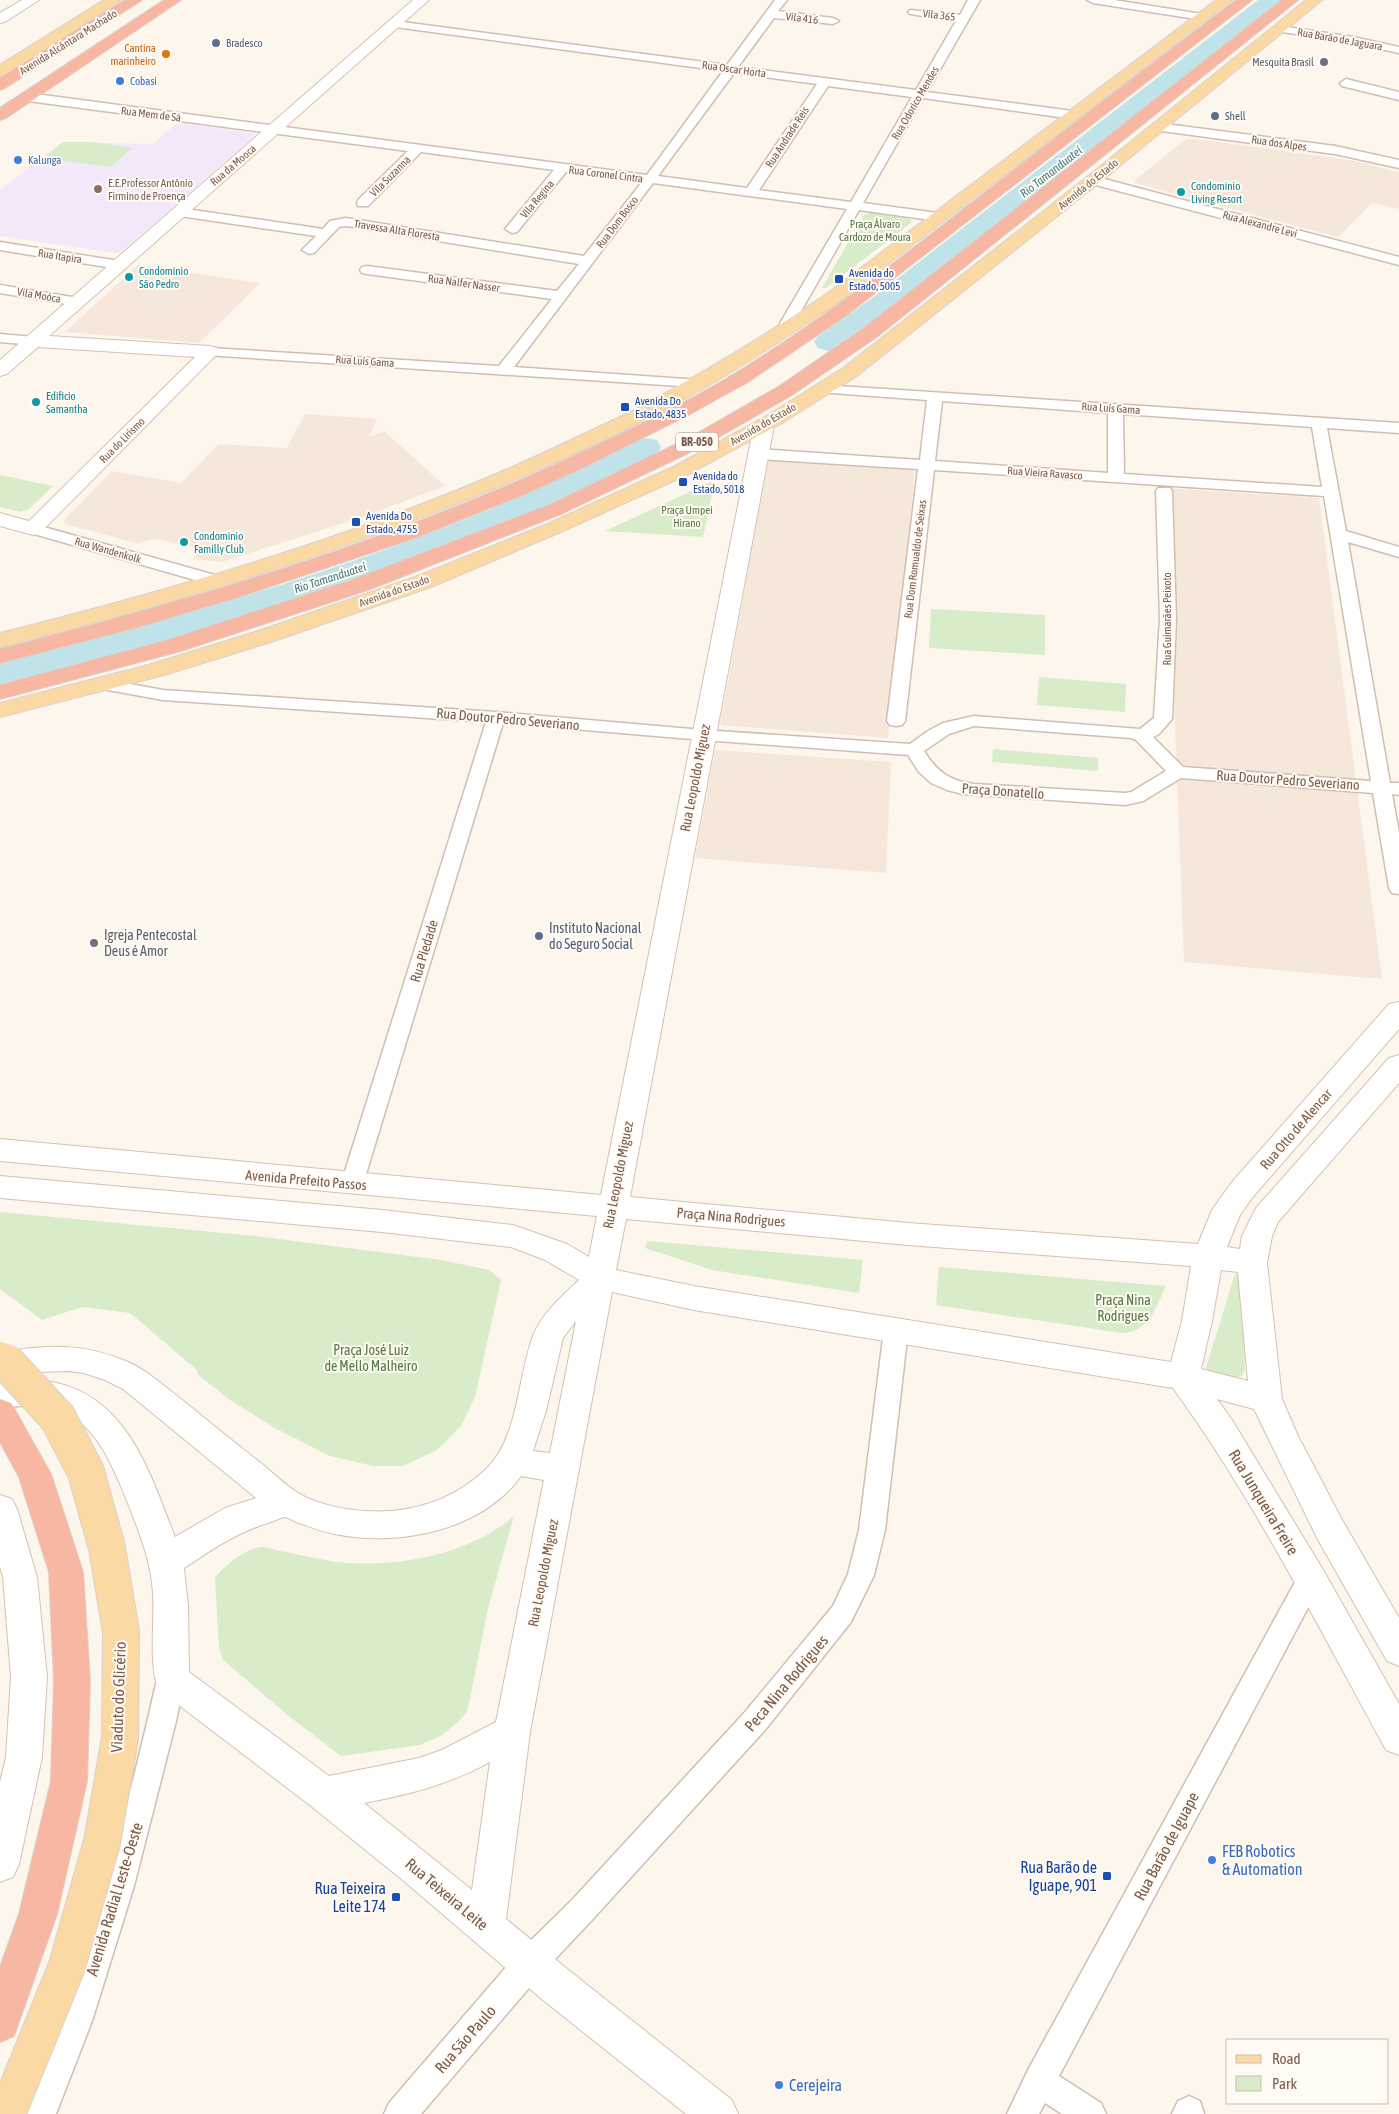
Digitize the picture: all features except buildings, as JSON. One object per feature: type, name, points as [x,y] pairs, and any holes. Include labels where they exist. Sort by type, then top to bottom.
[{"type":"highway","name":"Avenida Alcântara Machado","points":[[0,85],[135,0]]},
{"type":"highway","points":[[135,0],[145,19]]},
{"type":"highway","name":"Avenida Alcântara Machado","points":[[0,115],[174,0]]},
{"type":"highway","name":"BR-050","points":[[0,656],[172,611],[416,530],[587,459],[670,417],[740,379],[811,333],[875,287],[1081,125],[1245,0]]},
{"type":"highway","name":"Avenida do Estado","points":[[0,692],[173,646],[360,585],[554,510],[696,442],[785,391],[871,332],[1291,0]]},
{"type":"highway","points":[[0,1412],[35,1474],[66,1572],[72,1681],[68,1782],[38,1914],[0,2022]]},
{"type":"main road","points":[[0,19],[32,0]]},
{"type":"main road","name":"Avenida Alcântara Machado","points":[[0,72],[114,0]]},
{"type":"main road","name":"Rua da Mooca","points":[[0,370],[422,0]]},
{"type":"main road","points":[[0,640],[137,605],[216,581],[407,517],[526,469],[649,410],[782,332],[831,299],[1225,0]]},
{"type":"main road","name":"Avenida do Estado","points":[[0,710],[156,670],[263,637],[423,582],[554,528],[663,478],[764,425],[865,361],[1315,0]]},
{"type":"main road","name":"Rua Luís Gama","points":[[34,341],[210,352]]},
{"type":"main road","name":"Rua do Lirismo","points":[[33,529],[210,352]]},
{"type":"main road","name":"Rua Leopoldo Miguez","points":[[486,1928],[512,1732],[764,425]]},
{"type":"main road","name":"Rua Wandenkolk","points":[[0,519],[33,529]]},
{"type":"main road","name":"Rua Otto de Alencar","points":[[1208,1256],[1221,1222],[1242,1190],[1399,1011]]},
{"type":"main road","points":[[1399,1065],[1266,1216],[1257,1236],[1252,1263],[1266,1399],[1283,1438],[1329,1528],[1399,1650]]},
{"type":"main road","name":"Avenida Prefeito Passos","points":[[0,1150],[352,1184],[612,1206]]},
{"type":"main road","points":[[0,1187],[292,1213],[512,1236],[556,1252],[600,1278],[694,1298],[1183,1377],[1266,1399]]},
{"type":"main road","name":"Praça Nina Rodrigues","points":[[612,1206],[908,1234],[1208,1256]]},
{"type":"main road","points":[[1183,1377],[1197,1321],[1208,1256],[1252,1263]]},
{"type":"main road","points":[[0,1365],[59,1357],[90,1361],[114,1369],[134,1380],[286,1503],[311,1514],[348,1523],[390,1526],[426,1521],[455,1511],[491,1487],[512,1461],[523,1436],[551,1330],[600,1278]]},
{"type":"main road","name":"Viaduto do Glicério","points":[[0,1356],[58,1418],[86,1472],[107,1548],[121,1632],[120,1738],[102,1842],[67,1966],[7,2114]]},
{"type":"main road","name":"Rua Junqueira Freire","points":[[1183,1377],[1221,1429],[1310,1579],[1399,1738]]},
{"type":"main road","points":[[0,1396],[40,1393],[64,1398],[84,1406],[103,1422],[121,1450],[139,1489],[166,1561],[170,1604],[171,1679]]},
{"type":"main road","points":[[512,1461],[562,1469]]},
{"type":"main road","points":[[166,1561],[237,1518],[286,1503]]},
{"type":"main road","points":[[0,1509],[20,1577],[29,1677],[24,1756],[0,1864]]},
{"type":"main road","name":"Rua Teixeira Leite","points":[[171,1679],[324,1794],[418,1869],[486,1928],[718,2114]]},
{"type":"main road","points":[[324,1794],[419,1776],[451,1764],[512,1732]]},
{"type":"street","name":"Rua Dom Bosco","points":[[504,370],[650,179],[781,0]]},
{"type":"street","name":"Rua Odorico Mendes","points":[[855,206],[974,0]]},
{"type":"street","points":[[1093,0],[1202,17]]},
{"type":"street","name":"Vila 365","points":[[914,12],[964,18]]},
{"type":"street","name":"Vila 416","points":[[771,14],[833,21]]},
{"type":"street","name":"Rua Oscar Horta","points":[[394,24],[1073,115]]},
{"type":"street","name":"Rua Barão de Jaguara","points":[[1280,29],[1353,40],[1399,50]]},
{"type":"street","name":"Rua Andrade Reis","points":[[751,192],[824,82]]},
{"type":"street","points":[[1346,83],[1399,96]]},
{"type":"street","name":"Rua Mem de Sá","points":[[28,97],[274,130]]},
{"type":"street","name":"Rua dos Alpes","points":[[1158,127],[1335,150],[1399,164]]},
{"type":"street","name":"Rua Coronel Cintra","points":[[274,130],[938,217]]},
{"type":"street","name":"Vila Suzanna","points":[[363,203],[417,149]]},
{"type":"street","name":"Vila Regina","points":[[512,228],[562,168]]},
{"type":"street","name":"Rua Alexandre Levi","points":[[1093,180],[1399,261]]},
{"type":"street","points":[[782,332],[855,206]]},
{"type":"street","points":[[180,212],[326,233]]},
{"type":"street","name":"Travessa Alta Floresta","points":[[309,250],[335,224],[346,222],[588,261]]},
{"type":"street","name":"Rua Itapira","points":[[0,246],[119,265]]},
{"type":"street","name":"Rua Nalfer Nasser","points":[[366,270],[562,296]]},
{"type":"street","name":"Vila Moóca","points":[[0,289],[78,302]]},
{"type":"street","points":[[0,338],[34,341]]},
{"type":"street","name":"Rua Luís Gama","points":[[210,352],[695,383]]},
{"type":"street","name":"Rua Luís Gama","points":[[823,389],[1399,428]]},
{"type":"street","name":"Rua Dom Romualdo de Seixas","points":[[896,721],[935,396]]},
{"type":"street","points":[[1115,408],[1116,478]]},
{"type":"street","points":[[1319,422],[1338,534],[1390,788],[1399,888]]},
{"type":"street","name":"Rua Vieira Ravasco","points":[[758,454],[1331,492]]},
{"type":"street","name":"Rua Guimarães Peixoto","points":[[1142,736],[1164,719],[1168,618],[1164,491]]},
{"type":"street","name":"Rua Wandenkolk","points":[[33,529],[216,581]]},
{"type":"street","points":[[1338,534],[1399,552]]},
{"type":"street","name":"Rua Doutor Pedro Severiano","points":[[104,684],[163,695],[496,717],[703,735],[914,750]]},
{"type":"street","name":"Rua Piedade","points":[[352,1184],[496,717]]},
{"type":"street","points":[[914,750],[926,740],[942,731],[964,722],[974,721],[1121,732],[1142,736],[1178,772]]},
{"type":"street","name":"Praça Donatello","points":[[914,750],[926,770],[940,782],[953,787],[974,790],[1124,799],[1136,797],[1178,772]]},
{"type":"street","name":"Rua Doutor Pedro Severiano","points":[[1178,772],[1390,788]]},
{"type":"street","name":"Peca Nina Rodrigues","points":[[530,1963],[582,1910],[755,1721],[842,1614],[861,1575],[872,1530],[896,1330]]},
{"type":"street","name":"Rua Barão de Iguape","points":[[1023,2114],[1038,2081],[1310,1579]]},
{"type":"street","name":"Avenida Radial Leste-Oeste","points":[[40,2114],[80,2009],[124,1873],[156,1752],[171,1679]]},
{"type":"street","name":"Rua São Paulo","points":[[400,2114],[530,1963]]},
{"type":"street","points":[[1038,2081],[1090,2114]]},
{"type":"shaded area","name":"E.E.Professor Antônio Firmino de Proença","points":[[177,123],[253,133],[254,136],[121,252],[116,253],[0,236],[0,190],[63,142],[153,144]]},
{"type":"shaded area","points":[[1186,139],[1355,161],[1399,172],[1399,209],[1372,203],[1338,237],[1135,183],[1135,180]]},
{"type":"shaded area","points":[[138,265],[260,283],[199,343],[65,332]]},
{"type":"shaded area","points":[[305,414],[377,419],[369,437],[384,431],[445,486],[359,518],[222,562],[193,559],[201,548],[156,539],[136,543],[65,524],[64,520],[112,471],[181,483],[219,444],[287,448]]},
{"type":"shaded area","points":[[768,461],[915,470],[888,738],[720,725]]},
{"type":"shaded area","points":[[1166,488],[1319,498],[1382,979],[1184,962]]},
{"type":"shaded area","points":[[715,750],[891,762],[886,873],[695,858]]},
{"type":"green space","points":[[63,142],[92,142],[132,148],[110,167],[44,158]]},
{"type":"green space","name":"Praça Álvaro Cardozo de Moura","points":[[870,213],[909,218],[912,222],[826,288],[822,288],[864,215]]},
{"type":"green space","points":[[0,475],[53,486],[28,510],[20,512],[0,507]]},
{"type":"green space","name":"Praça Umpei Hirano","points":[[715,480],[703,537],[605,531]]},
{"type":"green space","points":[[931,609],[1045,615],[1045,655],[929,648]]},
{"type":"green space","points":[[1039,677],[1126,684],[1125,712],[1037,705]]},
{"type":"green space","points":[[993,749],[1098,758],[1098,771],[992,762]]},
{"type":"green space","name":"Praça José Luiz de Mello Malheiro","points":[[0,1212],[255,1236],[441,1260],[489,1270],[501,1280],[475,1397],[461,1426],[437,1450],[403,1466],[373,1466],[330,1456],[273,1427],[230,1400],[197,1374],[197,1370],[130,1313],[82,1307],[42,1320],[0,1289]]},
{"type":"green space","points":[[647,1241],[863,1260],[859,1293],[712,1270],[645,1248]]},
{"type":"green space","name":"Praça Nina Rodrigues","points":[[939,1267],[1166,1286],[1154,1311],[1145,1324],[1131,1332],[1121,1333],[936,1305]]},
{"type":"green space","points":[[1235,1274],[1239,1274],[1241,1278],[1245,1369],[1242,1376],[1227,1378],[1219,1376],[1206,1368]]},
{"type":"green space","points":[[514,1516],[488,1608],[467,1711],[459,1721],[439,1737],[420,1745],[341,1756],[290,1717],[223,1660],[219,1648],[215,1578],[242,1554],[256,1548],[265,1547],[330,1561],[377,1563],[402,1561],[427,1557],[474,1541],[496,1530]]},
{"type":"waterway","name":"Rio Tamanduateí","points":[[828,342],[881,305],[1272,0]]},
{"type":"waterway","name":"Rio Tamanduateí","points":[[0,673],[190,623],[378,563],[519,508],[646,447]]},
{"type":"place","name":"Bradesco","points":[[216,43]]},
{"type":"place","name":"Cantina marinheiro","points":[[166,54]]},
{"type":"place","name":"Mesquita Brasil","points":[[1324,62]]},
{"type":"place","name":"Cobasi","points":[[120,81]]},
{"type":"place","name":"Shell","points":[[1215,116]]},
{"type":"place","name":"Kalunga","points":[[18,160]]},
{"type":"place","name":"E.E.Professor Antônio Firmino de Proença","points":[[98,189]]},
{"type":"place","name":"Condomínio Living Resort","points":[[1181,192]]},
{"type":"place","name":"Condomínio São Pedro","points":[[129,277]]},
{"type":"place","name":"Avenida do Estado, 5005","points":[[839,279]]},
{"type":"place","name":"Edificio Samantha","points":[[36,402]]},
{"type":"place","name":"Avenida Do Estado, 4835","points":[[625,407]]},
{"type":"place","name":"Avenida do Estado, 5018","points":[[683,482]]},
{"type":"place","name":"Avenida Do Estado, 4755","points":[[356,522]]},
{"type":"place","name":"Condomínio Familly Club","points":[[184,542]]},
{"type":"place","name":"Instituto Nacional do Seguro Social","points":[[539,936]]},
{"type":"place","name":"Igreja Pentecostal Deus é Amor","points":[[94,943]]},
{"type":"place","name":"FEB Robotics & Automation","points":[[1212,1860]]},
{"type":"place","name":"Rua Barão de Iguape, 901","points":[[1107,1876]]},
{"type":"place","name":"Rua Teixeira Leite 174","points":[[396,1897]]},
{"type":"place","name":"Cerejeira","points":[[779,2085]]}]
